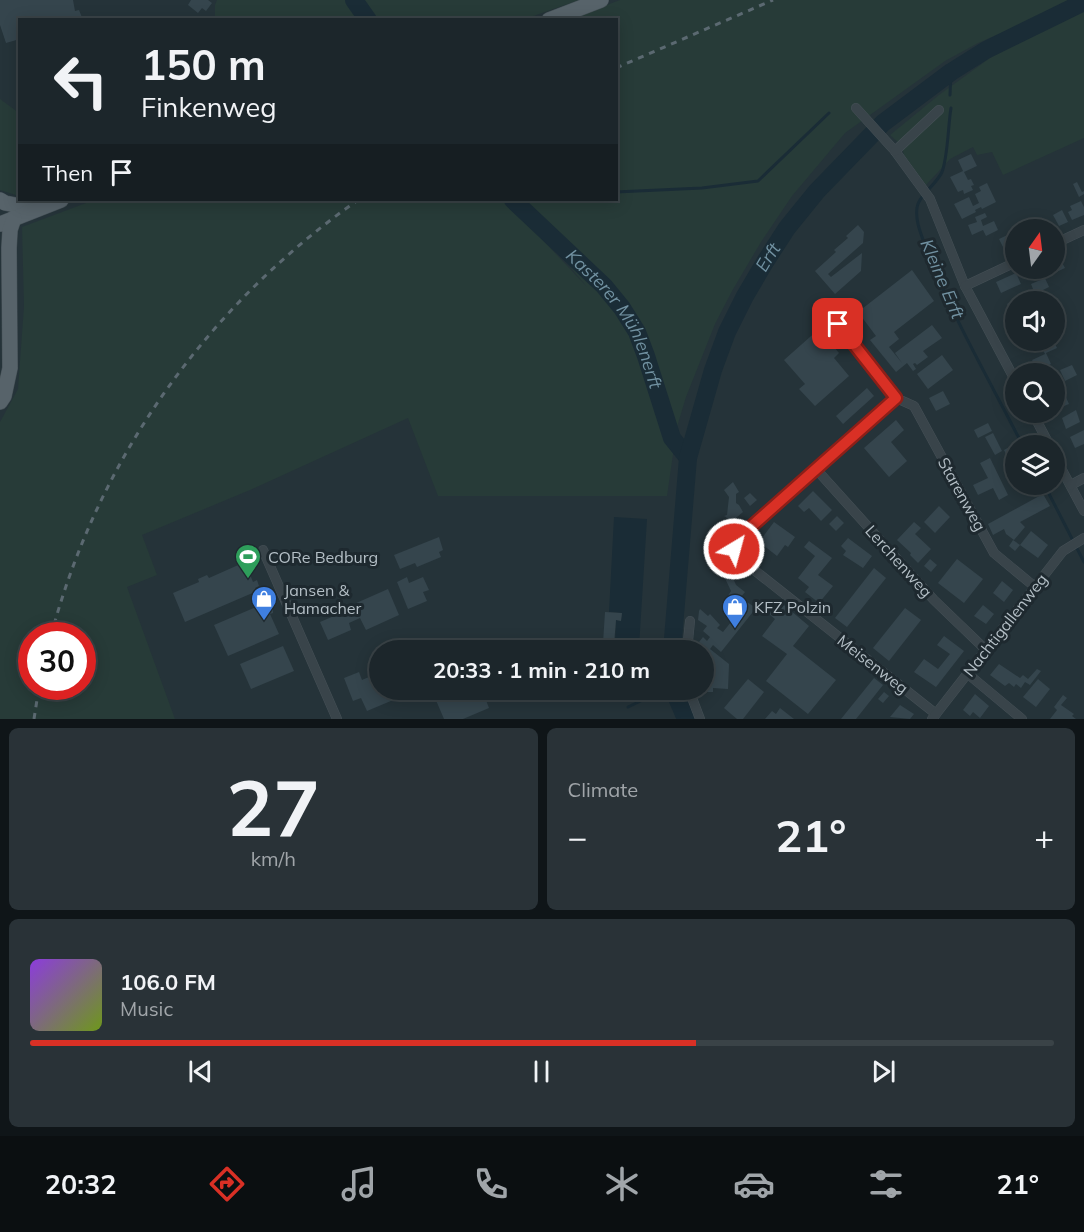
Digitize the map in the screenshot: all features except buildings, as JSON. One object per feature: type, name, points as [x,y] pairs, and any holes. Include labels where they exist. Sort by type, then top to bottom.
[{"type":"main road","points":[[554,18],[601,0]]},
{"type":"main road","points":[[0,200],[5,203],[37,208]]},
{"type":"main road","points":[[0,402],[4,396],[10,368],[7,221],[58,201]]},
{"type":"main road","points":[[0,273],[9,292]]},
{"type":"street","points":[[856,108],[895,151],[930,199],[965,286],[1006,363]]},
{"type":"street","points":[[895,151],[939,110]]},
{"type":"street","points":[[1065,239],[1084,230]]},
{"type":"street","points":[[965,286],[1005,267]]},
{"type":"street","name":"Starenweg","points":[[838,324],[896,398],[914,406],[994,553],[1035,587]]},
{"type":"street","name":"Meisenweg","points":[[896,398],[735,541],[734,549],[739,558],[934,716]]},
{"type":"street","name":"Lerchenweg","points":[[816,469],[934,600],[986,650]]},
{"type":"street","points":[[1065,474],[1084,511]]},
{"type":"street","points":[[1071,485],[1084,478]]},
{"type":"street","name":"Nachtigallenweg","points":[[934,716],[1063,550],[1082,539]]},
{"type":"street","points":[[263,550],[337,719]]},
{"type":"street","points":[[688,640],[690,621]]},
{"type":"street","points":[[968,674],[1022,719]]},
{"type":"street","points":[[692,700],[700,719]]},
{"type":"green space","points":[[217,0],[579,0],[528,18],[215,18]]},
{"type":"green space","points":[[620,0],[1077,0],[978,43],[945,61],[845,133],[792,196],[761,242],[715,324],[686,397],[677,427],[667,496],[438,496],[408,418],[250,490],[142,535],[157,575],[127,587],[175,719],[0,719],[0,422],[18,389],[24,306],[22,227],[91,201],[506,201],[587,287],[515,201],[618,201],[618,18],[573,18]]},
{"type":"green space","points":[[1084,8],[1084,138],[1003,175],[992,152],[977,155],[973,147],[950,159],[926,185],[904,155],[902,146],[890,135],[990,58]]},
{"type":"green space","points":[[0,99],[18,112],[18,196],[0,190]]},
{"type":"water","points":[[614,517],[647,519],[639,640],[615,640],[616,620],[621,621],[622,613],[609,612]]},
{"type":"waterway","name":"Kasterer Mühlenerft","points":[[354,0],[367,18]]},
{"type":"waterway","name":"Erft","points":[[673,640],[688,458],[713,370],[727,332],[765,262],[787,228],[817,191],[883,123],[951,72],[986,50],[1084,2]]},
{"type":"waterway","name":"Kleine Erft","points":[[950,95],[951,72]]},
{"type":"waterway","name":"Kleine Erft","points":[[951,108],[944,165],[939,177],[918,204],[918,224],[947,299],[1017,435]]},
{"type":"waterway","points":[[618,192],[702,188],[758,181],[829,113]]},
{"type":"waterway","name":"Kasterer Mühlenerft","points":[[514,201],[604,286],[622,308],[637,332],[672,438],[688,458]]},
{"type":"waterway","name":"Kleine Erft","points":[[1050,495],[1084,562]]},
{"type":"waterway","points":[[628,707],[643,700]]},
{"type":"waterway","name":"Erft","points":[[678,700],[686,719]]},
{"type":"railway","points":[[618,67],[773,0]]},
{"type":"railway","points":[[55,622],[72,570],[98,508],[129,448],[166,391],[207,337],[253,287],[304,242],[357,201]]},
{"type":"railway","points":[[34,719],[37,700]]},
{"type":"place","name":"CORe Bedburg","points":[[248,580]]},
{"type":"place","name":"Jansen & Hamacher","points":[[264,622]]},
{"type":"place","name":"KFZ Polzin","points":[[735,630]]},
{"type":"route","points":[[734,549],[735,541],[896,398],[838,324]]}]
